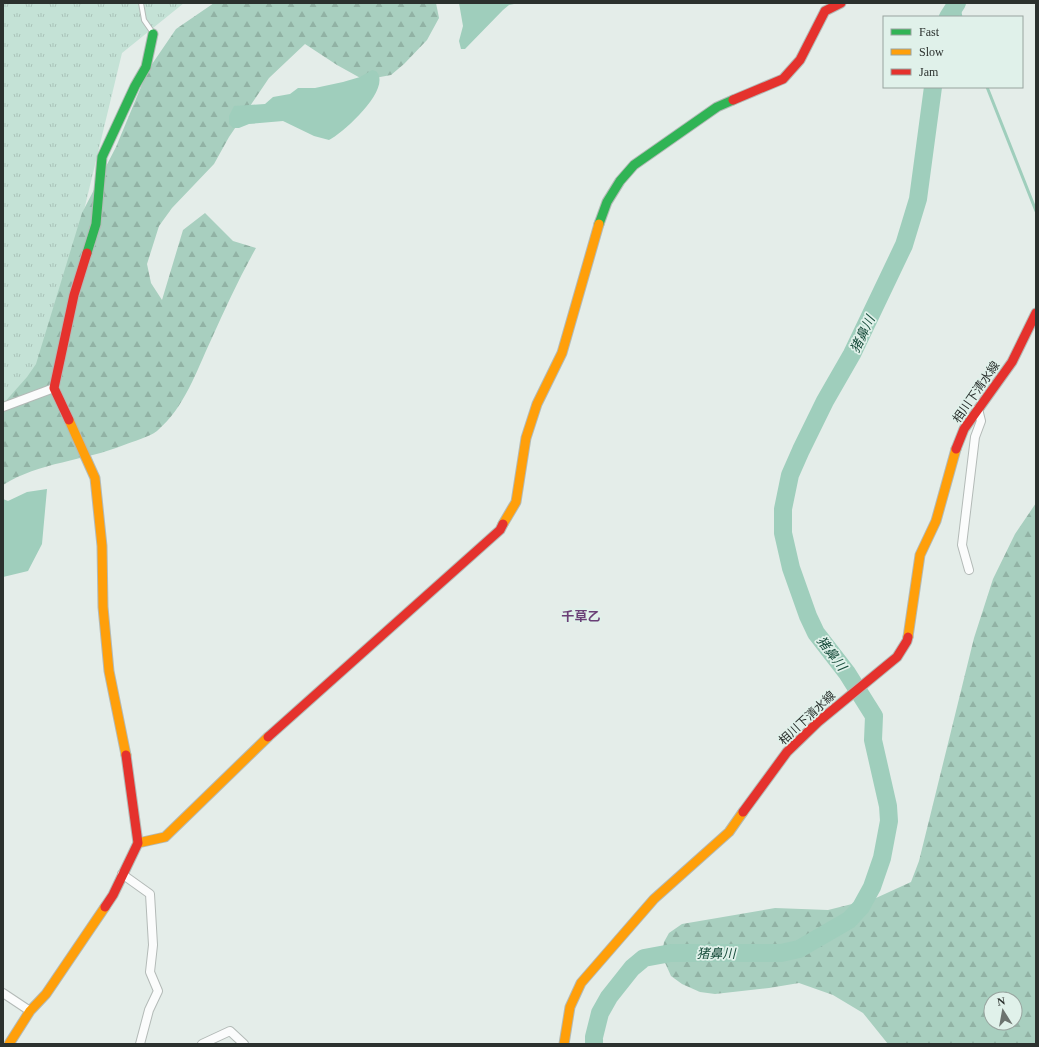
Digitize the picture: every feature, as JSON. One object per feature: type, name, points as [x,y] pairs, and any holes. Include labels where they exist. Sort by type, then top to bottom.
[{"type":"street","points":[[138,843],[165,837],[278,727],[500,530],[516,502],[526,438],[537,404],[562,353],[594,240],[607,202],[620,181],[634,165],[717,107],[783,79],[800,60],[825,11],[839,3]]},
{"type":"street","points":[[9,1044],[30,1011],[46,994],[113,895],[138,843],[123,735],[109,671],[103,607],[102,546],[95,478],[54,388],[74,295],[96,224],[102,157],[135,86],[146,67],[153,34]]},
{"type":"street","name":"相川下清水線","points":[[564,1044],[570,1007],[581,984],[654,899],[729,832],[787,752],[849,696],[897,657],[907,641],[920,556],[936,521],[958,443],[964,428],[1012,362],[1036,313]]},
{"type":"street","points":[[3,407],[54,388]]},
{"type":"street","points":[[969,570],[962,545],[975,437],[981,421],[978,409]]},
{"type":"street","points":[[122,874],[150,894],[152,945],[150,972],[158,991],[149,1010],[140,1044]]},
{"type":"street","points":[[3,992],[30,1011]]},
{"type":"street","points":[[202,1044],[230,1031],[244,1044]]},
{"type":"lane","points":[[141,3],[144,20],[153,34]]},
{"type":"green space","points":[[3,3],[184,3],[122,53],[44,376],[3,433]]},
{"type":"green space","points":[[214,3],[436,3],[439,18],[427,40],[391,75],[364,80],[337,65],[305,44],[269,78],[229,137],[214,164],[172,208],[159,226],[147,264],[151,283],[162,300],[183,230],[205,213],[233,241],[256,248],[232,294],[195,377],[175,411],[167,422],[157,431],[141,439],[94,455],[32,471],[3,485],[3,404],[27,377],[36,364],[82,213],[116,147],[148,70],[176,29]]},
{"type":"green space","points":[[1036,503],[1036,1044],[888,1044],[863,1013],[833,995],[799,983],[715,994],[700,992],[682,984],[671,976],[662,956],[664,942],[669,933],[682,924],[775,908],[828,910],[876,898],[911,882],[919,861],[974,638],[993,579],[1015,534]]},
{"type":"shaded area","points":[[459,3],[519,3],[509,5],[465,49],[461,49],[459,41],[463,26]]},
{"type":"shaded area","points":[[372,70],[376,71],[379,79],[378,88],[373,98],[355,119],[329,140],[314,136],[283,121],[249,124],[239,128],[233,128],[229,124],[229,116],[234,106],[265,104],[273,97],[290,94],[298,88],[315,88],[343,82],[360,77]]},
{"type":"shaded area","points":[[47,489],[42,544],[28,571],[3,577],[3,499],[8,501],[27,492]]},
{"type":"waterway","name":"猪鼻川","points":[[949,16],[957,3]]},
{"type":"waterway","points":[[958,3],[961,16]]},
{"type":"waterway","name":"猪鼻川","points":[[594,1044],[594,1037],[600,1013],[609,997],[632,968],[644,958],[671,953],[781,953],[799,949],[849,920],[861,907],[872,887],[882,858],[889,821],[888,806],[873,740],[874,716],[847,673],[816,633],[808,616],[791,568],[783,533],[783,509],[790,475],[801,450],[825,401],[852,354],[904,245],[918,199],[933,88]]},
{"type":"waterway","points":[[987,88],[1036,211]]},
{"type":"traffic: fast","points":[[87,253],[96,224],[102,157],[135,86],[146,67],[153,34]]},
{"type":"traffic: fast","points":[[599,224],[607,202],[620,181],[634,165],[717,107],[733,100]]},
{"type":"traffic: slow","points":[[503,524],[516,502],[526,438],[537,404],[562,353],[599,224]]},
{"type":"traffic: slow","points":[[69,420],[95,478],[102,546],[103,607],[109,671],[126,755]]},
{"type":"traffic: slow","points":[[908,637],[920,555],[936,521],[956,449]]},
{"type":"traffic: slow","points":[[138,843],[165,837],[268,737]]},
{"type":"traffic: slow","points":[[564,1044],[570,1007],[581,983],[654,899],[729,832],[743,812]]},
{"type":"traffic: slow","points":[[9,1044],[30,1011],[46,994],[105,907]]},
{"type":"traffic: jam","points":[[733,100],[783,79],[800,60],[825,11],[841,3]]},
{"type":"traffic: jam","points":[[69,420],[54,388],[74,295],[87,253]]},
{"type":"traffic: jam","points":[[956,449],[964,429],[1012,362],[1036,313]]},
{"type":"traffic: jam","points":[[268,737],[500,530],[503,524]]},
{"type":"traffic: jam","points":[[743,812],[787,752],[818,722],[897,657],[908,637]]},
{"type":"traffic: jam","points":[[105,907],[113,895],[138,843],[126,755]]},
{"type":"district","name":"千草乙","points":[[581,616]]}]
